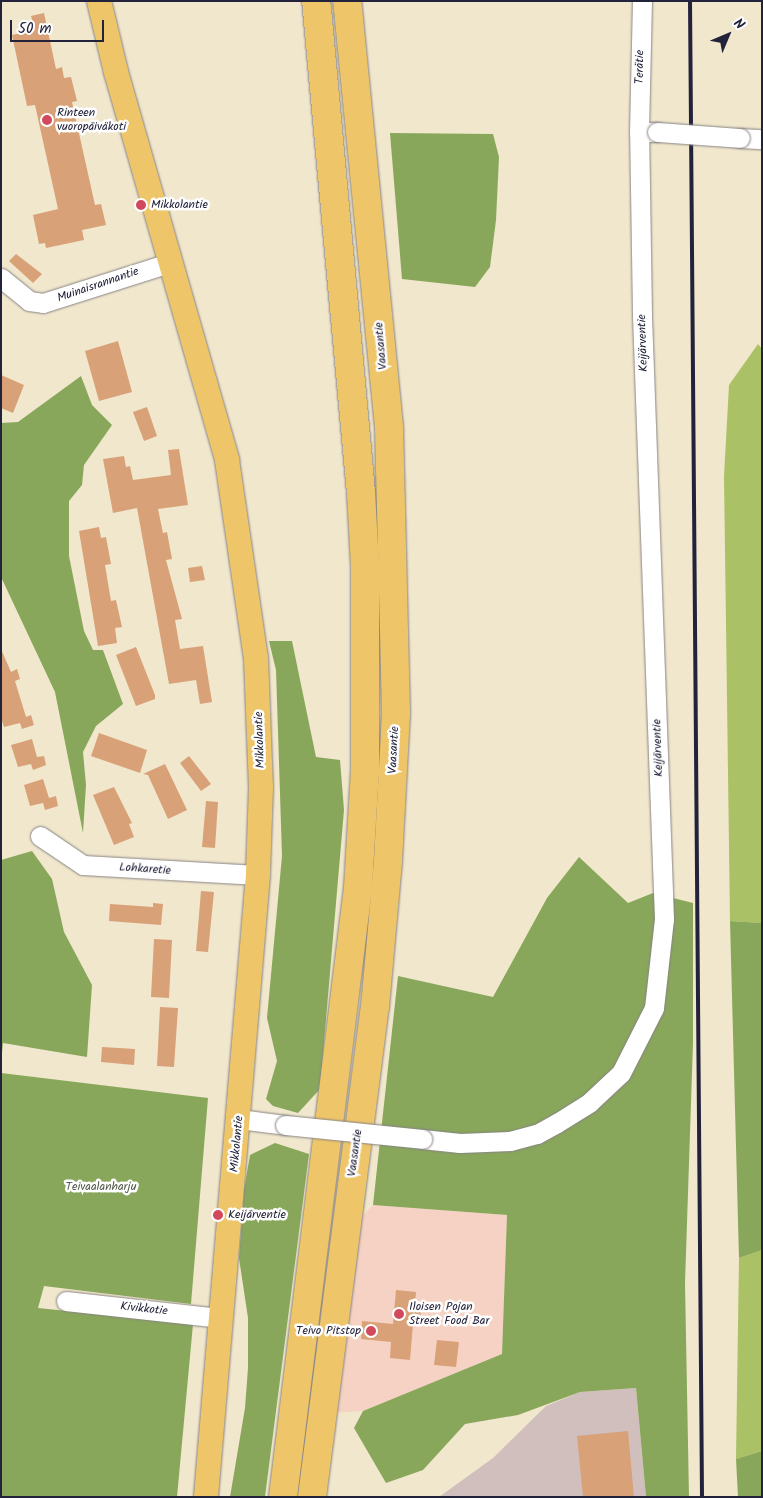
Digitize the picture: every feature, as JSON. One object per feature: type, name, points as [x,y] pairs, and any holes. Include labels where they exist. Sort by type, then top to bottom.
[{"type":"highway","points":[[284,1497],[358,888],[365,771],[365,566],[361,493],[316,1]]},
{"type":"highway","name":"Vaasantie","points":[[312,1497],[375,1007],[388,861],[396,714],[389,427],[347,1]]},
{"type":"main road","name":"Mikkolantie","points":[[100,1],[116,72],[172,262],[227,460],[246,573],[260,716],[258,875],[206,1497]]},
{"type":"street","name":"Terätie","points":[[642,1],[648,132]]},
{"type":"street","points":[[648,132],[762,140]]},
{"type":"street","name":"Keijärventie","points":[[239,1118],[285,1125],[460,1143],[510,1141],[537,1134],[557,1124],[590,1102],[621,1073],[654,1008],[664,919],[642,315],[648,132]]},
{"type":"street","name":"Muinaisrannantie","points":[[1,278],[29,301],[42,303],[172,262]]},
{"type":"street","name":"Lohkaretie","points":[[40,836],[83,865],[258,875]]},
{"type":"street","name":"Kivikkotie","points":[[66,1301],[221,1318]]},
{"type":"shaded area","points":[[373,1205],[507,1215],[502,1354],[363,1411],[331,1413],[354,1225]]},
{"type":"shaded area","points":[[636,1388],[646,1497],[439,1497],[493,1458],[546,1406],[580,1392]]},
{"type":"green space","points":[[390,133],[493,134],[499,157],[496,220],[490,267],[475,287],[402,279]]},
{"type":"green space","points":[[758,344],[762,349],[762,923],[730,921],[724,476],[729,385]]},
{"type":"green space","points":[[81,376],[92,405],[112,425],[84,465],[82,485],[69,501],[69,556],[84,631],[93,650],[103,650],[123,704],[96,726],[83,752],[86,785],[83,833],[55,692],[1,577],[1,423],[18,422]]},
{"type":"green space","points":[[269,641],[292,641],[316,757],[340,760],[344,810],[320,1089],[298,1113],[273,1106],[266,1099],[277,1061],[267,1018],[282,856],[276,670]]},
{"type":"green space","points":[[32,851],[52,879],[64,932],[92,985],[87,1057],[3,1043],[1,1063],[1,860]]},
{"type":"green space","points":[[579,857],[628,903],[653,893],[693,903],[693,1043],[685,1283],[689,1497],[646,1497],[636,1388],[580,1392],[518,1415],[465,1424],[423,1470],[386,1483],[354,1428],[363,1411],[502,1354],[507,1215],[373,1205],[398,976],[493,997],[547,898]]},
{"type":"green space","points":[[730,921],[762,923],[762,1250],[739,1258]]},
{"type":"green space","name":"Teivaalanharju","points":[[1,1073],[208,1098],[191,1304],[44,1286],[38,1308],[193,1324],[177,1497],[1,1497]]},
{"type":"green space","points":[[275,1143],[309,1154],[265,1497],[230,1497],[245,1408],[248,1368],[248,1318],[239,1258],[244,1190],[250,1155]]},
{"type":"green space","points":[[762,1250],[762,1451],[736,1459],[739,1258]]},
{"type":"green space","points":[[762,1451],[762,1497],[738,1497],[736,1459]]},
{"type":"building","points":[[44,13],[56,69],[62,67],[64,78],[71,77],[77,101],[72,102],[95,205],[101,204],[106,225],[82,230],[84,240],[46,248],[45,243],[39,244],[33,215],[58,209],[35,105],[27,106],[12,35],[35,30],[31,16]]},
{"type":"building","points":[[16,254],[42,274],[33,283],[9,261]]},
{"type":"building","points":[[118,341],[132,392],[99,401],[85,351]]},
{"type":"building","points":[[1,375],[24,385],[13,413],[1,408]]},
{"type":"building","points":[[147,407],[157,436],[144,441],[133,412]]},
{"type":"building","points":[[179,449],[188,505],[158,509],[163,533],[167,532],[172,559],[166,560],[182,619],[175,620],[180,649],[203,646],[212,702],[200,704],[196,680],[169,684],[137,508],[113,513],[103,459],[124,456],[126,467],[130,466],[133,480],[171,475],[168,450]]},
{"type":"building","points":[[99,527],[101,538],[106,537],[111,564],[105,565],[111,601],[116,600],[122,627],[115,628],[117,643],[98,646],[79,531]]},
{"type":"building","points":[[202,566],[205,580],[190,582],[188,568]]},
{"type":"building","points":[[136,647],[155,699],[136,706],[116,655]]},
{"type":"building","points":[[1,649],[11,672],[17,669],[20,679],[15,681],[26,717],[31,715],[34,725],[22,729],[20,723],[4,727],[1,718]]},
{"type":"building","points":[[99,733],[147,750],[140,773],[91,756]]},
{"type":"building","points":[[32,739],[37,757],[44,756],[46,765],[33,770],[31,764],[18,767],[11,745]]},
{"type":"building","points":[[189,756],[211,784],[201,791],[180,763]]},
{"type":"building","points":[[165,764],[187,810],[168,819],[148,775],[143,774]]},
{"type":"building","points":[[43,779],[49,798],[56,796],[58,806],[45,810],[43,803],[30,806],[24,785]]},
{"type":"building","points":[[114,787],[132,823],[129,824],[134,837],[114,845],[93,795]]},
{"type":"building","points":[[206,801],[218,802],[215,848],[202,847]]},
{"type":"building","points":[[201,891],[214,892],[208,952],[196,951]]},
{"type":"building","points":[[153,903],[163,904],[161,925],[109,921],[110,904],[153,907]]},
{"type":"building","points":[[154,939],[172,940],[169,998],[151,997]]},
{"type":"building","points":[[160,1007],[178,1008],[174,1067],[157,1066]]},
{"type":"building","points":[[102,1047],[135,1049],[134,1065],[101,1062]]},
{"type":"building","points":[[396,1290],[416,1292],[415,1305],[421,1306],[420,1324],[413,1324],[410,1360],[390,1358],[391,1342],[361,1339],[362,1321],[393,1324]]},
{"type":"building","points":[[437,1340],[459,1342],[456,1367],[434,1365]]},
{"type":"building","points":[[628,1431],[634,1497],[583,1497],[577,1436]]},
{"type":"railway","points":[[690,1],[702,1497]]},
{"type":"place","name":"Rinteen vuoropäiväkoti","points":[[47,120]]},
{"type":"place","name":"Mikkolantie","points":[[141,205]]},
{"type":"place","name":"Keijärventie","points":[[218,1215]]},
{"type":"place","name":"Iloisen Pojan Street Food Bar","points":[[399,1314]]},
{"type":"place","name":"Teivo Pitstop","points":[[371,1331]]}]
